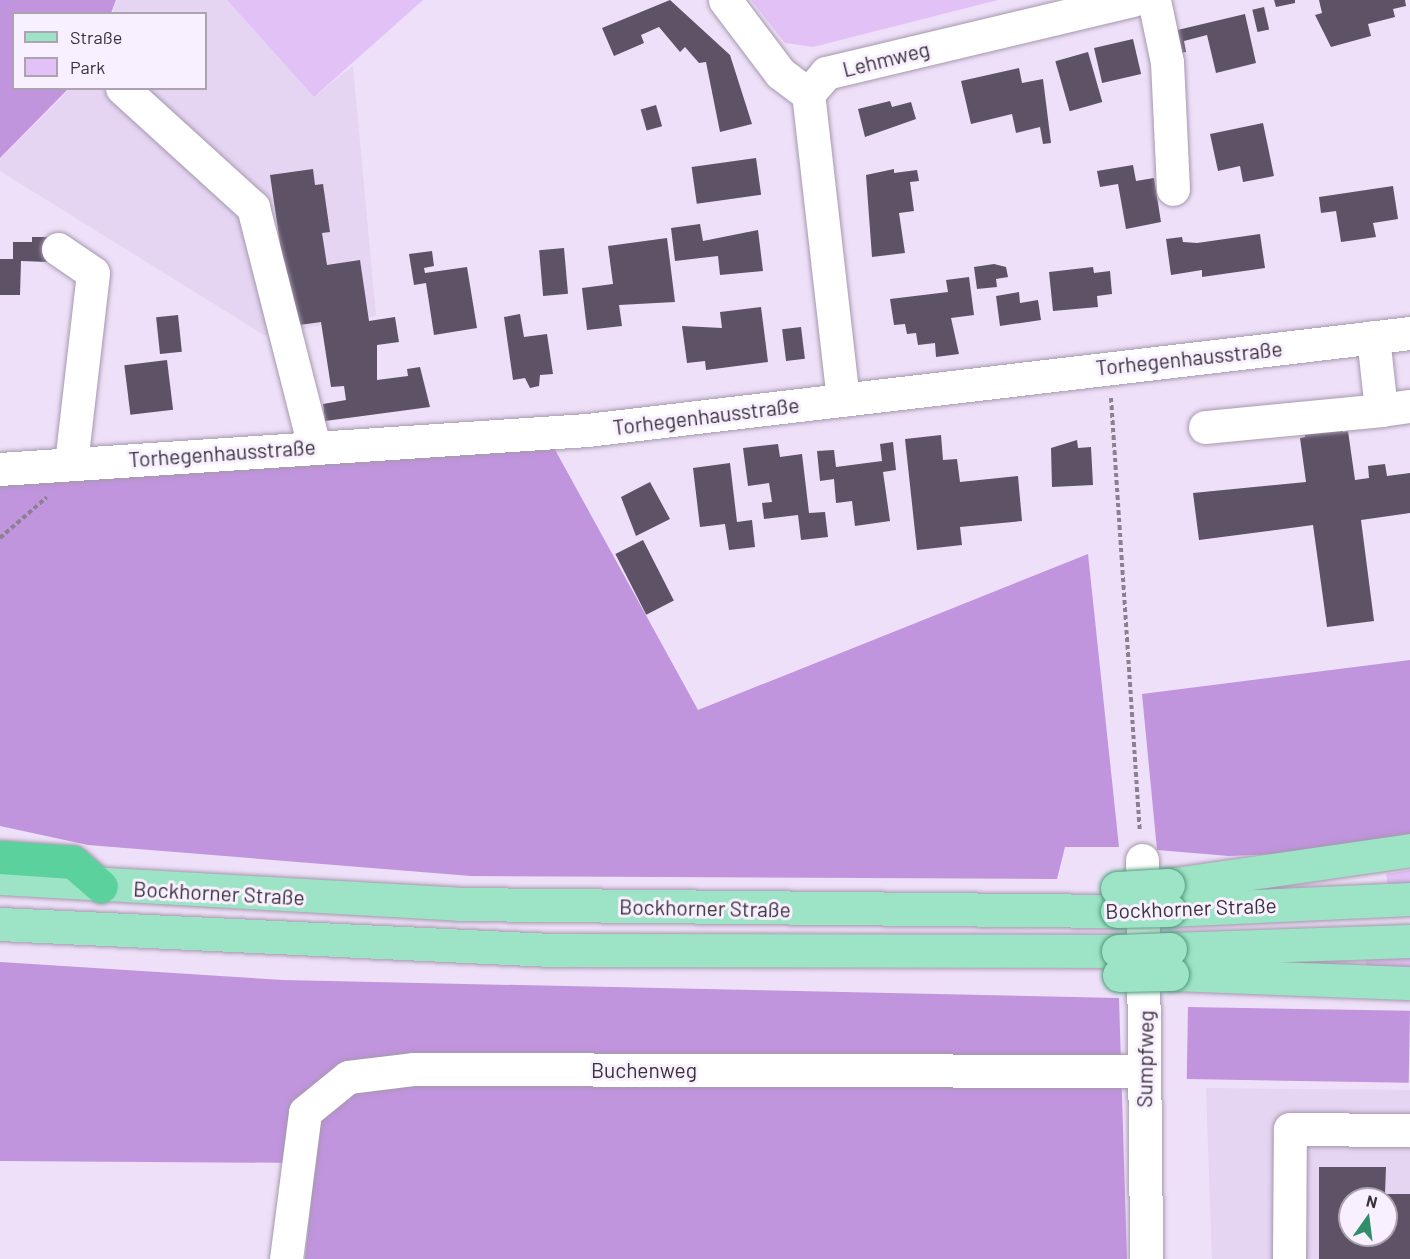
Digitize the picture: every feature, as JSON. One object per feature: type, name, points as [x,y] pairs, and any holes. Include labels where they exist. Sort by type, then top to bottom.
[{"type":"highway","points":[[0,857],[73,862],[101,886]]},
{"type":"main road","points":[[1169,898],[1410,850]]},
{"type":"main road","name":"Bockhorner Straße","points":[[0,878],[101,886],[459,904],[1067,912],[1100,888],[1117,899],[1410,899]]},
{"type":"main road","name":"Bockhorner Straße","points":[[0,924],[552,950],[1067,952],[1119,963],[1171,961],[1410,941]]},
{"type":"main road","points":[[1171,961],[1410,983]]},
{"type":"street","points":[[725,0],[780,73],[807,94],[843,400]]},
{"type":"street","name":"Lehmweg","points":[[807,94],[826,73],[1132,0]]},
{"type":"street","points":[[1154,0],[1167,62],[1173,189]]},
{"type":"street","points":[[124,90],[253,207],[314,446]]},
{"type":"street","points":[[58,249],[93,273],[71,464]]},
{"type":"street","name":"Torhegenhausstraße","points":[[0,469],[314,446],[587,430],[1410,333]]},
{"type":"street","points":[[1205,427],[1396,408],[1373,337]]},
{"type":"street","name":"Sumpfweg","points":[[1142,860],[1146,1259]]},
{"type":"street","name":"Buchenweg","points":[[286,1259],[305,1112],[348,1077],[413,1069],[1144,1071]]},
{"type":"street","points":[[1288,1259],[1290,1129],[1410,1130]]},
{"type":"path","points":[[1109,367],[1142,860]]},
{"type":"path","points":[[0,538],[28,514]]},
{"type":"shaded area","points":[[0,0],[116,0],[111,12],[12,12],[12,90],[67,90],[0,158]]},
{"type":"shaded area","points":[[117,0],[227,0],[314,97],[353,66],[376,316],[264,335],[0,171],[0,159],[69,90],[207,90],[207,12],[112,12]]},
{"type":"shaded area","points":[[553,446],[698,710],[1088,554],[1119,847],[1065,847],[1057,879],[471,876],[88,845],[0,826],[0,483]]},
{"type":"shaded area","points":[[1410,660],[1410,834],[1322,852],[1229,856],[1157,850],[1142,694]]},
{"type":"shaded area","points":[[0,962],[283,980],[1119,998],[1127,1259],[305,1259],[315,1163],[0,1161]]},
{"type":"shaded area","points":[[1188,1007],[1410,1011],[1409,1083],[1187,1079]]},
{"type":"shaded area","points":[[1206,1088],[1410,1090],[1410,1259],[1212,1259]]},
{"type":"green space","points":[[227,0],[423,0],[314,97]]},
{"type":"green space","points":[[751,0],[998,0],[813,47],[785,43]]},
{"type":"green space","points":[[1410,870],[1410,884],[1388,886],[1386,874]]},
{"type":"green space","points":[[1410,957],[1410,971],[1366,968],[1366,959]]},
{"type":"building","points":[[670,0],[730,55],[752,124],[720,132],[706,62],[699,63],[685,47],[680,52],[659,27],[641,35],[644,43],[614,56],[602,28]]},
{"type":"building","points":[[1274,0],[1295,0],[1295,3],[1276,7]]},
{"type":"building","points":[[1319,0],[1405,0],[1406,6],[1393,9],[1395,17],[1368,24],[1371,36],[1331,47],[1315,15],[1322,13]]},
{"type":"building","points":[[1264,7],[1269,29],[1257,32],[1252,10]]},
{"type":"building","points":[[1245,14],[1256,63],[1216,73],[1207,35],[1184,41],[1186,52],[1174,54],[1169,32]]},
{"type":"building","points":[[1133,39],[1141,74],[1102,83],[1094,48]]},
{"type":"building","points":[[1088,52],[1102,102],[1070,111],[1055,61]]},
{"type":"building","points":[[1019,68],[1022,83],[1043,79],[1051,143],[1043,144],[1040,127],[1016,133],[1012,114],[971,124],[961,81]]},
{"type":"building","points":[[890,101],[892,107],[911,102],[916,119],[865,137],[858,109]]},
{"type":"building","points":[[656,105],[662,126],[647,131],[641,109]]},
{"type":"building","points":[[1263,123],[1274,176],[1243,182],[1240,166],[1218,171],[1210,134]]},
{"type":"building","points":[[756,158],[761,195],[697,204],[692,167]]},
{"type":"building","points":[[1133,165],[1136,181],[1154,178],[1161,222],[1126,229],[1118,184],[1100,187],[1097,171]]},
{"type":"building","points":[[313,169],[315,185],[323,184],[330,232],[322,233],[327,265],[360,260],[369,321],[395,317],[399,342],[377,345],[377,380],[408,376],[407,369],[420,367],[430,407],[325,421],[323,404],[346,400],[344,386],[331,387],[321,322],[292,326],[270,175]]},
{"type":"building","points":[[894,169],[894,173],[917,170],[919,181],[910,182],[914,211],[899,213],[905,253],[872,257],[866,175]]},
{"type":"building","points":[[1393,186],[1398,219],[1373,223],[1376,237],[1341,242],[1336,211],[1321,213],[1319,197]]},
{"type":"building","points":[[700,224],[703,241],[758,230],[763,271],[720,275],[718,256],[675,261],[671,228]]},
{"type":"building","points":[[1260,234],[1265,268],[1202,277],[1202,270],[1171,275],[1166,239],[1182,237],[1183,242],[1197,243]]},
{"type":"building","points":[[32,237],[48,237],[48,262],[21,261],[20,295],[0,295],[0,259],[13,259],[13,242],[32,242]]},
{"type":"building","points":[[667,238],[675,302],[619,305],[622,326],[587,330],[582,288],[613,284],[608,246]]},
{"type":"building","points":[[564,248],[568,294],[543,296],[539,250]]},
{"type":"building","points":[[432,251],[434,266],[424,268],[425,273],[467,267],[477,328],[434,335],[426,283],[414,285],[409,254]]},
{"type":"building","points":[[994,264],[1006,267],[1008,277],[996,279],[997,287],[977,289],[974,267]]},
{"type":"building","points":[[1093,267],[1094,273],[1110,271],[1112,294],[1097,296],[1098,307],[1053,311],[1049,272]]},
{"type":"building","points":[[969,277],[974,315],[951,318],[959,354],[936,357],[935,343],[918,345],[916,333],[907,334],[905,324],[894,325],[890,299],[948,292],[946,280]]},
{"type":"building","points":[[1019,292],[1020,303],[1038,300],[1041,320],[1000,326],[996,296]]},
{"type":"building","points":[[761,307],[768,362],[706,370],[705,361],[687,363],[682,326],[722,328],[720,312]]},
{"type":"building","points":[[520,314],[524,337],[547,334],[553,374],[540,375],[539,386],[530,388],[525,378],[513,380],[504,317]]},
{"type":"building","points":[[178,315],[182,352],[160,354],[156,317]]},
{"type":"building","points":[[801,327],[805,359],[786,361],[782,329]]},
{"type":"building","points":[[167,360],[173,410],[130,415],[124,365]]},
{"type":"building","points":[[1341,420],[1343,432],[1348,431],[1355,480],[1369,478],[1368,466],[1385,464],[1387,476],[1410,473],[1410,513],[1361,520],[1374,621],[1327,627],[1313,525],[1199,540],[1193,493],[1306,482],[1300,438],[1305,437],[1304,425]]},
{"type":"building","points":[[941,435],[943,460],[957,459],[960,482],[1018,476],[1022,521],[960,527],[962,545],[917,550],[905,439]]},
{"type":"building","points":[[1077,440],[1078,448],[1091,447],[1093,485],[1052,487],[1051,448]]},
{"type":"building","points":[[893,442],[896,470],[883,472],[890,521],[855,526],[852,501],[836,503],[834,479],[820,481],[817,451],[834,450],[836,467],[882,461],[880,444]]},
{"type":"building","points":[[778,444],[780,457],[802,454],[809,513],[825,512],[828,537],[801,540],[798,515],[764,519],[762,503],[772,502],[769,483],[748,486],[743,448]]},
{"type":"building","points":[[730,463],[737,522],[752,520],[755,547],[729,550],[725,524],[700,527],[693,468]]},
{"type":"building","points":[[650,482],[670,519],[636,536],[621,497]]},
{"type":"building","points":[[643,540],[674,601],[646,615],[615,554]]},
{"type":"building","points":[[1319,1167],[1386,1167],[1385,1187],[1338,1187],[1338,1247],[1398,1247],[1398,1194],[1410,1194],[1410,1259],[1319,1259]]}]
